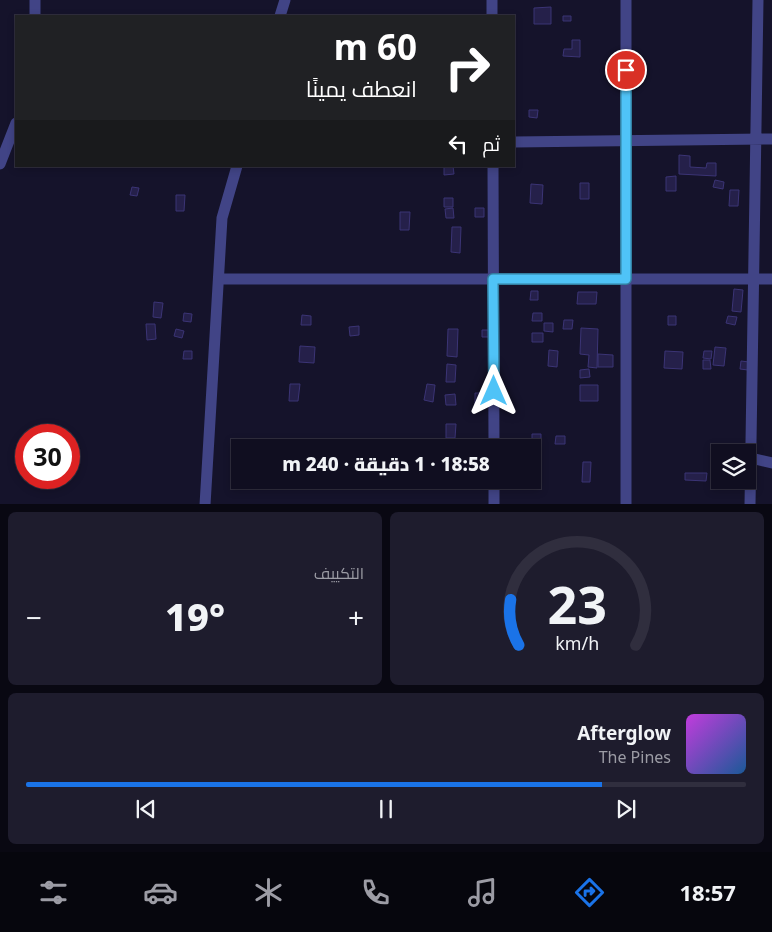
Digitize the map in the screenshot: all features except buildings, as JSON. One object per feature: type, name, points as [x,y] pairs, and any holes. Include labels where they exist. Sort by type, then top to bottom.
[{"type":"street","points":[[35,15],[36,0]]},
{"type":"street","points":[[280,15],[285,0]]},
{"type":"street","points":[[492,0],[492,15]]},
{"type":"street","points":[[626,0],[626,504]]},
{"type":"street","points":[[751,444],[758,0]]},
{"type":"street","points":[[0,164],[11,148],[15,128]]},
{"type":"street","points":[[515,142],[772,139]]},
{"type":"street","points":[[205,504],[222,218],[237,167]]},
{"type":"street","points":[[493,167],[494,439]]},
{"type":"street","points":[[219,279],[772,279]]},
{"type":"street","points":[[756,459],[772,463]]},
{"type":"street","points":[[494,489],[494,504]]},
{"type":"street","points":[[750,489],[750,504]]},
{"type":"route","points":[[494,391],[493,279],[626,279],[626,70]]}]
